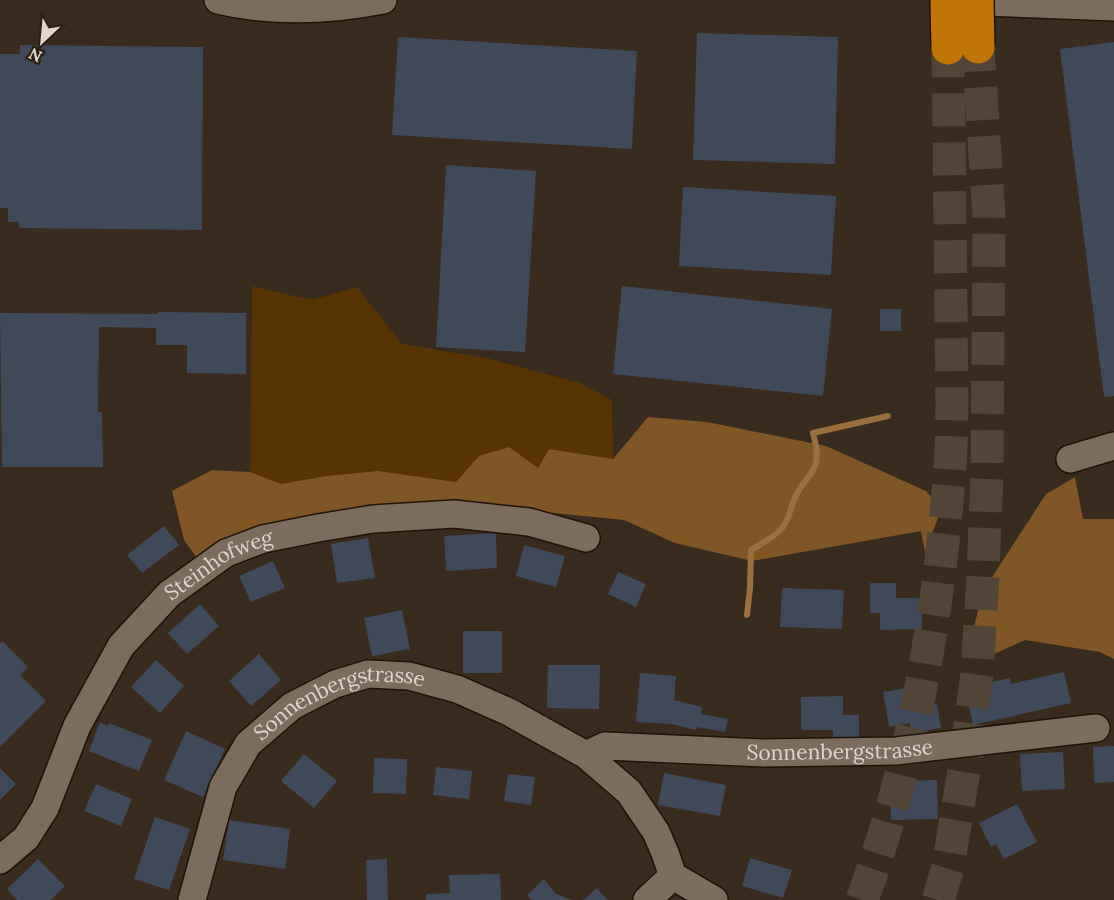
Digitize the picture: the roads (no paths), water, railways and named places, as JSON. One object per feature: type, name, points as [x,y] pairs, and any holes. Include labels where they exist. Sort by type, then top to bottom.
[{"type":"highway","points":[[947,0],[963,47],[977,0]]},
{"type":"street","points":[[935,0],[1114,7]]},
{"type":"street","points":[[225,1],[266,8],[320,10],[376,1]]},
{"type":"street","points":[[1070,459],[1114,446]]},
{"type":"street","name":"Steinhofweg","points":[[0,860],[26,838],[45,808],[77,726],[121,646],[170,594],[226,553],[263,539],[318,528],[374,519],[454,514],[529,522],[586,538]]},
{"type":"street","name":"Sonnenbergstrasse","points":[[192,900],[223,787],[248,744],[292,706],[335,684],[368,674],[409,676],[457,689],[509,712],[586,755],[628,792],[656,832],[673,876]]},
{"type":"street","name":"Sonnenbergstrasse","points":[[586,755],[605,746],[764,753],[896,752],[1096,728]]},
{"type":"street","points":[[647,900],[673,876],[714,900]]},
{"type":"waterway","points":[[747,615],[751,550],[776,534],[786,522],[798,491],[815,465],[817,458],[813,433],[888,416]]},
{"type":"tunnel","points":[[938,900],[948,867],[965,765],[977,673],[983,576],[987,471],[989,216],[978,47]]},
{"type":"tunnel","points":[[862,900],[895,798],[920,692],[938,586],[944,532],[951,458],[952,416],[948,48]]}]
